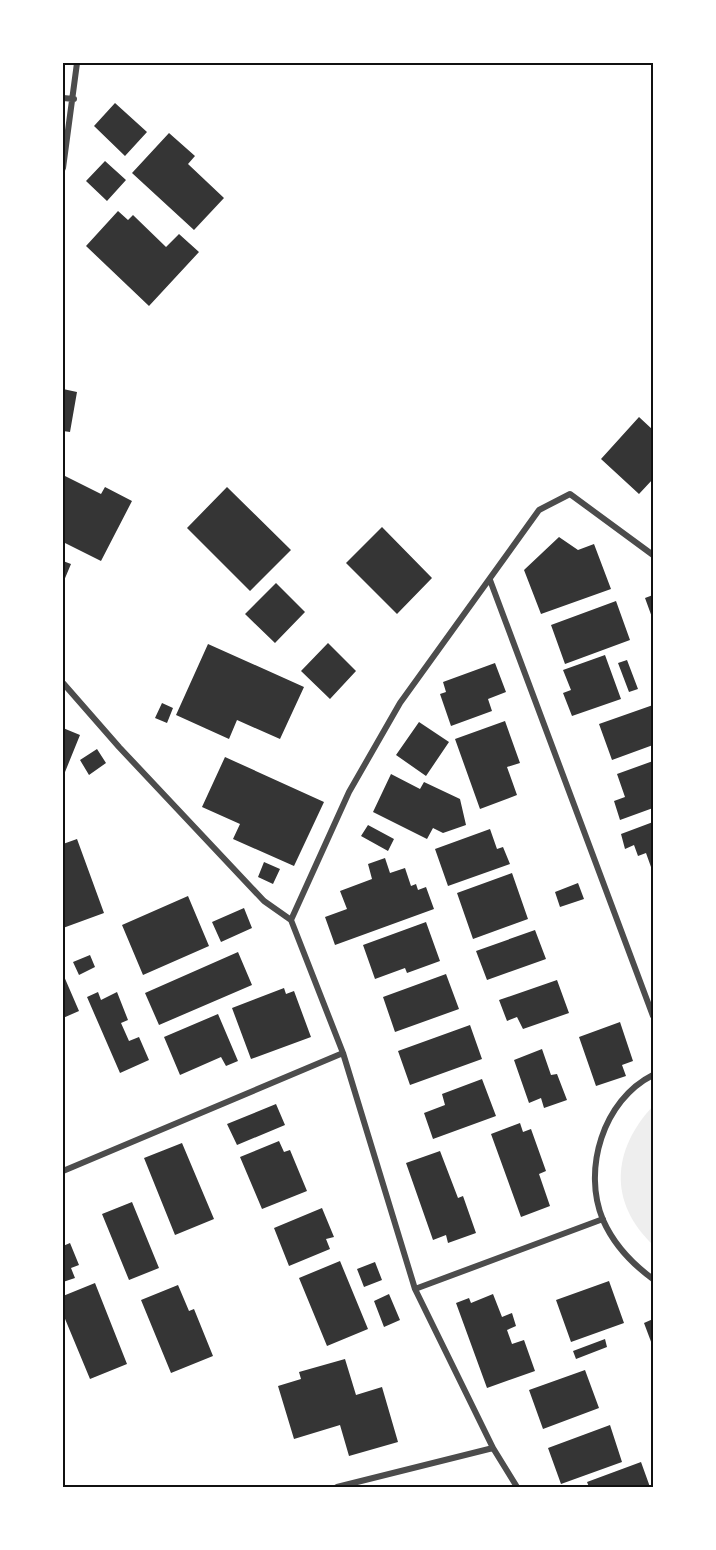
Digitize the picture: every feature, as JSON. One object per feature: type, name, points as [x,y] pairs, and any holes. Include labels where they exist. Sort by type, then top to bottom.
[{"type":"street","points":[[63,168],[77,63]]},
{"type":"street","points":[[63,98],[74,99]]},
{"type":"street","points":[[291,920],[349,792],[400,703],[539,510],[570,494],[653,555]]},
{"type":"street","points":[[490,580],[653,1016]]},
{"type":"street","points":[[63,683],[119,747],[264,901],[291,920],[343,1053],[415,1289],[493,1448],[517,1487]]},
{"type":"street","points":[[63,1171],[343,1053]]},
{"type":"street","points":[[653,1075],[627,1095],[611,1116],[600,1140],[595,1167],[596,1193],[603,1219],[615,1243],[632,1263],[653,1279]]},
{"type":"street","points":[[415,1289],[603,1219]]},
{"type":"street","points":[[337,1487],[493,1448]]},
{"type":"shaded area","points":[[653,1106],[653,1245],[638,1228],[628,1211],[622,1194],[621,1176],[623,1158],[629,1140]]},
{"type":"building","points":[[115,103],[147,132],[125,156],[94,126]]},
{"type":"building","points":[[169,133],[195,156],[188,164],[224,198],[194,230],[132,173]]},
{"type":"building","points":[[105,161],[126,180],[107,201],[86,181]]},
{"type":"building","points":[[118,211],[128,220],[133,215],[166,247],[179,234],[199,252],[149,306],[86,246]]},
{"type":"building","points":[[63,389],[77,392],[70,432],[63,431]]},
{"type":"building","points":[[639,417],[653,430],[653,479],[639,494],[601,459]]},
{"type":"building","points":[[63,475],[101,494],[105,487],[132,501],[101,561],[63,542]]},
{"type":"building","points":[[227,487],[291,550],[250,591],[187,528]]},
{"type":"building","points":[[382,527],[432,578],[397,614],[346,563]]},
{"type":"building","points":[[559,537],[578,550],[594,544],[611,589],[541,614],[524,570]]},
{"type":"building","points":[[63,561],[71,564],[63,583]]},
{"type":"building","points":[[276,583],[305,612],[275,643],[245,614]]},
{"type":"building","points":[[653,595],[653,620],[645,598]]},
{"type":"building","points":[[616,601],[630,640],[565,664],[551,625]]},
{"type":"building","points":[[328,643],[356,671],[330,699],[301,671]]},
{"type":"building","points":[[208,644],[304,687],[280,739],[237,720],[229,739],[176,715]]},
{"type":"building","points":[[605,655],[621,699],[572,716],[563,693],[571,690],[563,670]]},
{"type":"building","points":[[627,660],[638,689],[629,692],[618,663]]},
{"type":"building","points":[[495,663],[506,692],[488,699],[492,711],[451,726],[440,694],[446,692],[443,682]]},
{"type":"building","points":[[162,703],[173,708],[167,723],[155,718]]},
{"type":"building","points":[[653,705],[653,745],[612,760],[599,724]]},
{"type":"building","points":[[505,721],[520,763],[507,767],[517,795],[480,809],[455,739]]},
{"type":"building","points":[[419,722],[449,742],[426,776],[396,755]]},
{"type":"building","points":[[63,728],[80,735],[63,777]]},
{"type":"building","points":[[97,749],[106,763],[89,775],[80,760]]},
{"type":"building","points":[[225,757],[324,802],[294,866],[233,839],[240,824],[202,807]]},
{"type":"building","points":[[653,761],[653,808],[620,820],[614,801],[625,797],[617,774]]},
{"type":"building","points":[[391,774],[420,789],[424,782],[460,799],[466,825],[443,833],[433,828],[427,839],[373,812]]},
{"type":"building","points":[[653,822],[653,866],[651,867],[646,853],[638,856],[634,845],[625,849],[621,834]]},
{"type":"building","points":[[368,825],[394,839],[388,851],[361,836]]},
{"type":"building","points":[[490,829],[497,849],[503,847],[510,864],[448,886],[435,849]]},
{"type":"building","points":[[77,839],[104,913],[63,928],[63,844]]},
{"type":"building","points":[[385,858],[390,873],[405,868],[411,886],[416,884],[418,890],[426,887],[434,909],[335,945],[325,917],[347,909],[340,891],[372,879],[368,864]]},
{"type":"building","points":[[264,862],[280,869],[273,884],[258,877]]},
{"type":"building","points":[[512,873],[528,919],[473,939],[457,893]]},
{"type":"building","points":[[578,883],[584,899],[560,907],[555,892]]},
{"type":"building","points":[[188,896],[209,946],[143,975],[122,925]]},
{"type":"building","points":[[244,908],[252,928],[221,942],[212,922]]},
{"type":"building","points":[[426,922],[440,961],[407,973],[405,968],[375,979],[363,945]]},
{"type":"building","points":[[535,930],[546,959],[487,980],[476,951]]},
{"type":"building","points":[[238,952],[252,985],[159,1025],[145,993]]},
{"type":"building","points":[[90,955],[95,967],[79,975],[73,962]]},
{"type":"building","points":[[63,974],[79,1011],[63,1018]]},
{"type":"building","points":[[446,974],[459,1009],[395,1032],[383,997]]},
{"type":"building","points":[[557,980],[569,1013],[523,1029],[517,1017],[507,1021],[499,1000]]},
{"type":"building","points":[[284,988],[286,994],[294,991],[311,1037],[251,1059],[232,1008]]},
{"type":"building","points":[[98,992],[101,1000],[117,992],[128,1020],[121,1023],[129,1041],[139,1037],[149,1060],[120,1073],[87,997]]},
{"type":"building","points":[[218,1014],[238,1061],[226,1066],[221,1057],[180,1075],[164,1037]]},
{"type":"building","points":[[620,1022],[633,1061],[622,1065],[626,1076],[596,1086],[579,1037]]},
{"type":"building","points":[[470,1025],[482,1059],[410,1085],[398,1051]]},
{"type":"building","points":[[542,1049],[551,1075],[557,1074],[567,1100],[544,1108],[541,1098],[529,1103],[514,1060]]},
{"type":"building","points":[[482,1079],[496,1116],[433,1139],[424,1113],[445,1105],[442,1094]]},
{"type":"building","points":[[276,1104],[285,1125],[237,1145],[227,1124]]},
{"type":"building","points":[[520,1123],[523,1132],[531,1129],[546,1171],[539,1174],[550,1206],[521,1217],[491,1134]]},
{"type":"building","points":[[279,1141],[284,1152],[290,1150],[307,1191],[262,1209],[240,1157]]},
{"type":"building","points":[[182,1143],[214,1219],[175,1235],[144,1158]]},
{"type":"building","points":[[440,1151],[458,1198],[463,1196],[476,1233],[448,1243],[446,1235],[433,1240],[406,1163]]},
{"type":"building","points":[[132,1202],[159,1268],[129,1280],[102,1214]]},
{"type":"building","points":[[322,1208],[334,1237],[326,1239],[330,1249],[289,1266],[274,1228]]},
{"type":"building","points":[[70,1243],[79,1265],[71,1268],[75,1278],[63,1282],[63,1246]]},
{"type":"building","points":[[340,1261],[368,1329],[327,1346],[299,1278]]},
{"type":"building","points":[[375,1262],[382,1280],[364,1287],[357,1269]]},
{"type":"building","points":[[609,1281],[624,1323],[571,1342],[556,1300]]},
{"type":"building","points":[[95,1283],[127,1364],[90,1379],[63,1314],[63,1296]]},
{"type":"building","points":[[178,1285],[189,1311],[194,1309],[213,1356],[171,1373],[141,1300]]},
{"type":"building","points":[[389,1294],[400,1320],[384,1327],[374,1301]]},
{"type":"building","points":[[493,1294],[502,1317],[512,1313],[516,1326],[507,1330],[512,1344],[524,1340],[535,1371],[487,1388],[456,1303],[469,1298],[471,1303]]},
{"type":"building","points":[[653,1319],[653,1347],[644,1323]]},
{"type":"building","points":[[605,1339],[607,1347],[576,1359],[573,1351]]},
{"type":"building","points":[[345,1359],[356,1395],[382,1387],[398,1442],[349,1456],[340,1425],[294,1439],[278,1386],[301,1379],[299,1372]]},
{"type":"building","points":[[585,1370],[599,1408],[543,1429],[529,1390]]},
{"type":"building","points":[[610,1425],[622,1462],[561,1484],[548,1448]]},
{"type":"building","points":[[641,1462],[650,1487],[589,1487],[587,1482]]}]
